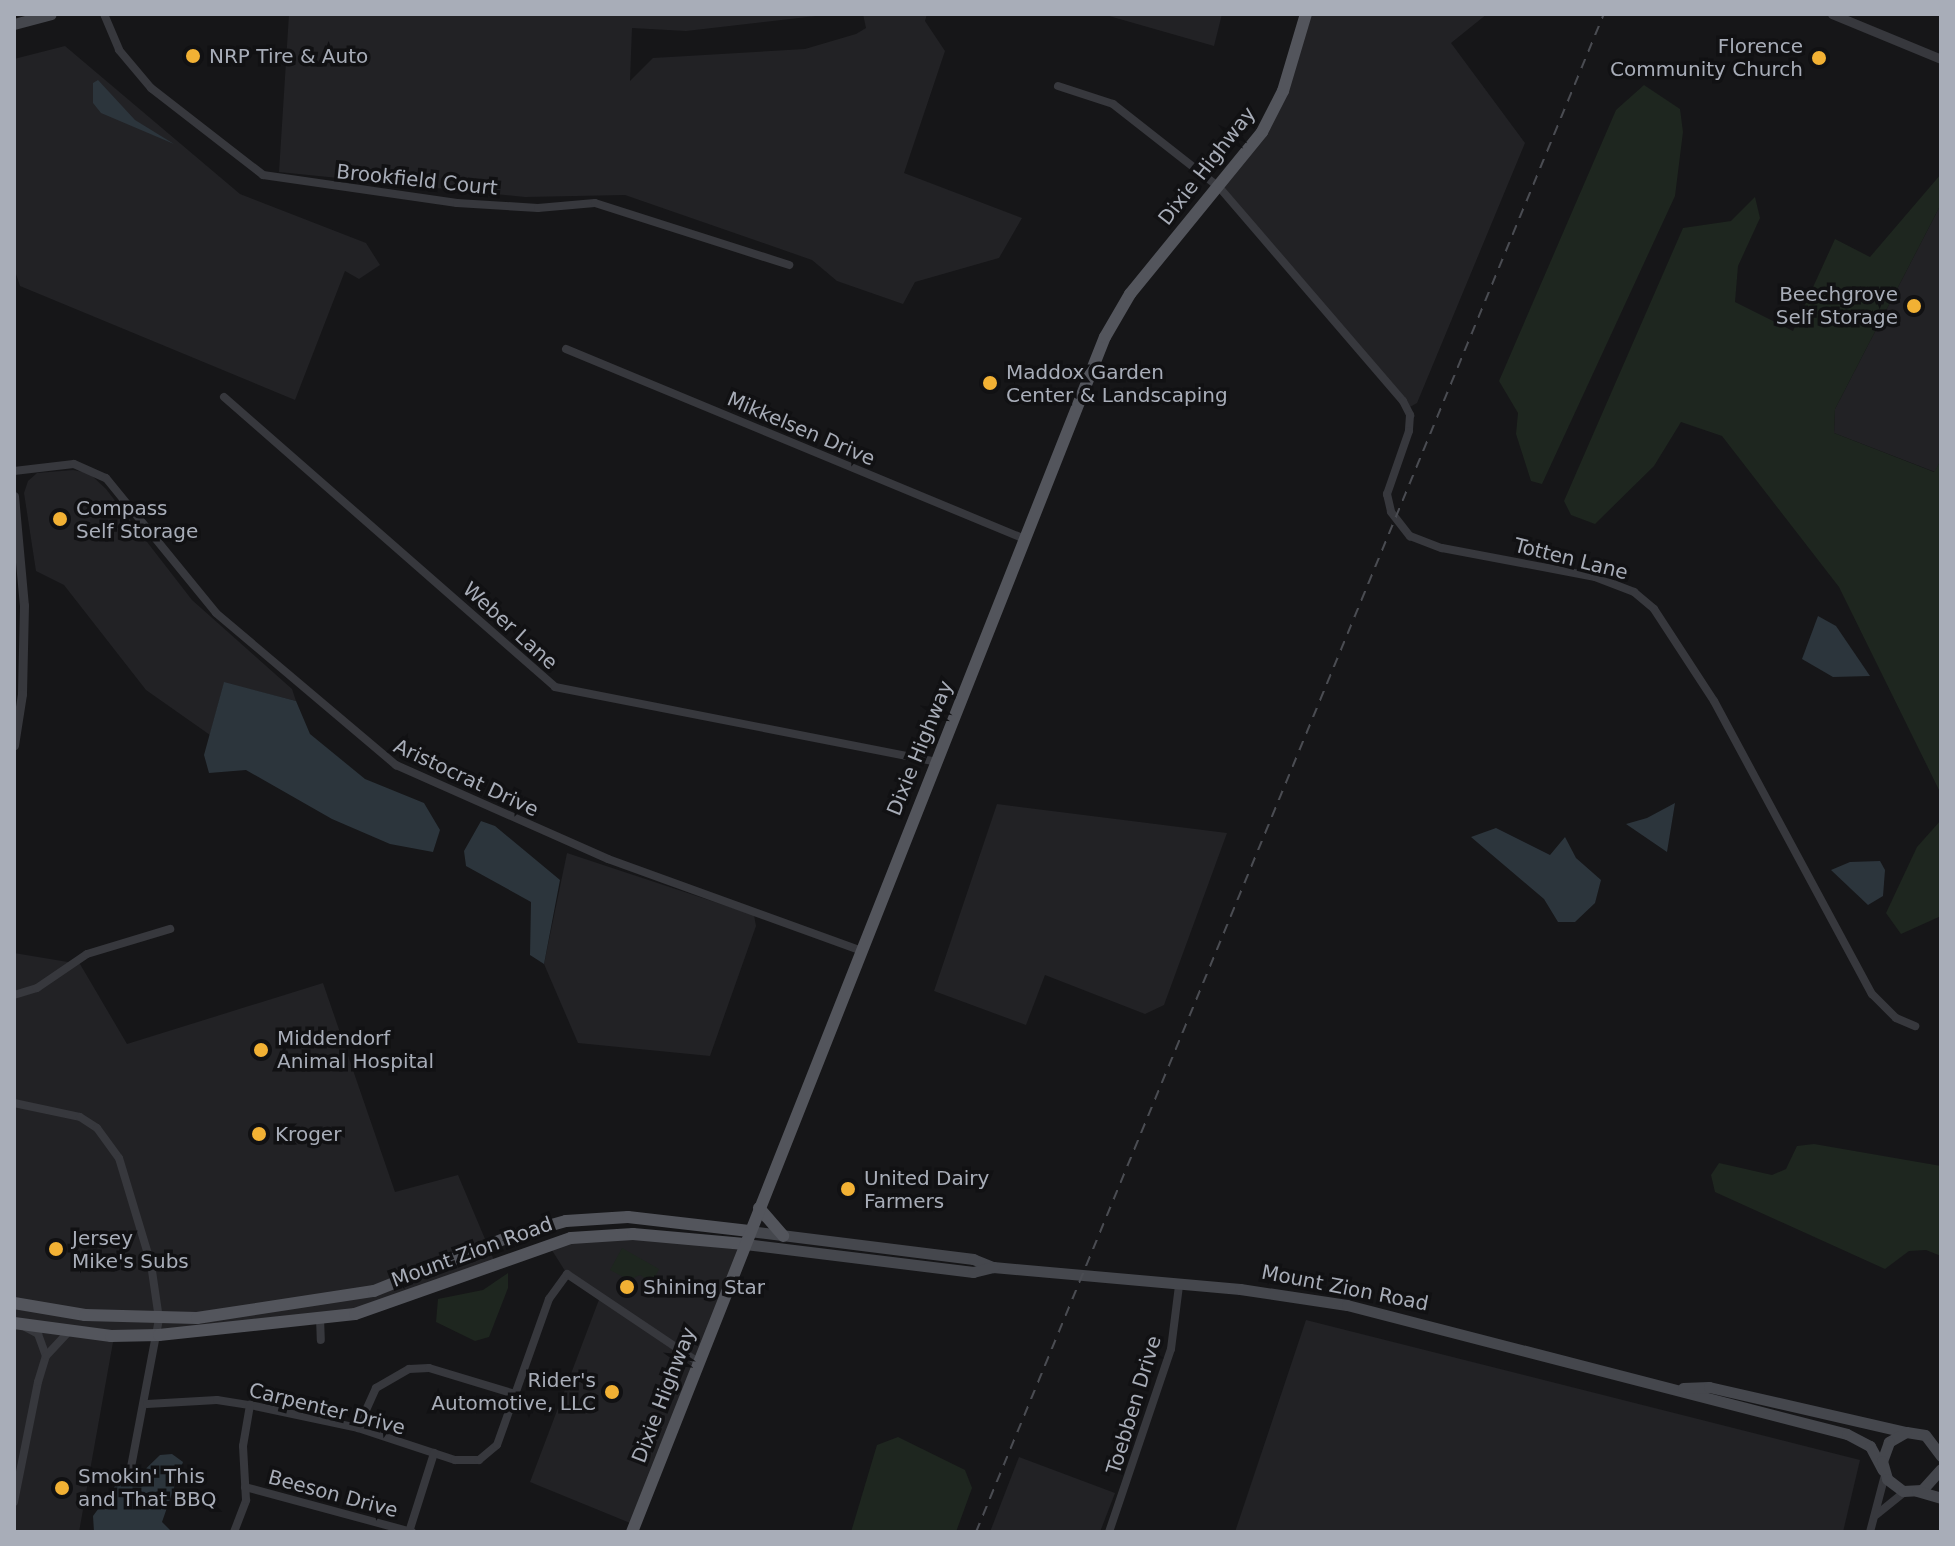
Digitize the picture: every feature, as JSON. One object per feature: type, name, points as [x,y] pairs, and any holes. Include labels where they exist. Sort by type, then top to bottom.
[{"type":"main road","points":[[14,24],[51,14]]},
{"type":"main road","name":"Dixie Highway","points":[[632,1532],[860,950],[1117,313],[1219,187],[1276,109],[1306,14]]},
{"type":"main road","points":[[759,1208],[783,1236]]},
{"type":"main road","name":"Mount Zion Road","points":[[14,1303],[85,1315],[159,1319],[351,1297],[414,1279],[509,1237],[566,1221],[628,1217],[973,1259],[993,1267],[1347,1305],[1683,1388],[1706,1401],[1862,1439],[1884,1472],[1911,1491]]},
{"type":"main road","name":"Mount Zion Road","points":[[17,1324],[69,1331],[159,1335],[320,1317],[379,1308],[571,1238],[633,1234],[745,1244],[973,1272],[993,1267]]},
{"type":"main road","name":"Mount Zion Road","points":[[1683,1388],[1709,1387],[1925,1435],[1941,1455]]},
{"type":"main road","points":[[1884,1472],[1884,1451],[1906,1432]]},
{"type":"main road","points":[[1911,1491],[1931,1485],[1941,1469]]},
{"type":"main road","points":[[1911,1491],[1941,1498]]},
{"type":"street","name":"Brookfield Court","points":[[104,14],[119,50],[151,88],[233,157],[263,175],[457,203],[538,208],[595,203],[789,265]]},
{"type":"street","points":[[1832,14],[1941,59]]},
{"type":"street","name":"Totten Lane","points":[[1058,86],[1113,104],[1219,187],[1408,408],[1409,431],[1387,494],[1402,529],[1442,548],[1595,577],[1646,601],[1714,701],[1872,994],[1896,1018],[1915,1026]]},
{"type":"street","name":"Mikkelsen Drive","points":[[566,349],[1024,539]]},
{"type":"street","name":"Weber Lane","points":[[224,397],[555,687],[936,762]]},
{"type":"street","name":"Aristocrat Drive","points":[[14,471],[74,464],[106,478],[216,613],[372,750],[396,765],[608,859],[860,950]]},
{"type":"street","points":[[14,496],[24,605],[22,694],[14,745]]},
{"type":"street","points":[[14,995],[37,988],[87,954],[170,929]]},
{"type":"street","points":[[14,1103],[80,1117],[113,1145],[151,1264],[159,1335],[147,1404],[130,1473]]},
{"type":"street","name":"Carpenter Drive","points":[[147,1404],[217,1400],[250,1405],[358,1428],[463,1462],[485,1457],[497,1445],[549,1299],[567,1274],[698,1362]]},
{"type":"street","name":"Toebben Drive","points":[[1109,1532],[1171,1349],[1179,1286]]},
{"type":"street","points":[[320,1317],[321,1340]]},
{"type":"street","points":[[17,1324],[38,1334],[46,1356]]},
{"type":"street","points":[[14,1502],[46,1356],[69,1331]]},
{"type":"street","points":[[358,1428],[376,1388],[409,1369],[429,1368],[515,1394]]},
{"type":"street","points":[[234,1532],[245,1509],[243,1446],[250,1405]]},
{"type":"street","points":[[410,1532],[434,1453]]},
{"type":"street","points":[[1870,1532],[1884,1472]]},
{"type":"street","name":"Beeson Drive","points":[[245,1487],[359,1514],[410,1532]]},
{"type":"street","points":[[1875,1515],[1911,1491]]},
{"type":"shaded area","points":[[289,14],[833,14],[686,31],[632,28],[630,81],[653,58],[805,49],[856,34],[866,28],[863,14],[927,14],[925,21],[945,51],[904,173],[1022,218],[999,258],[915,282],[903,304],[837,281],[812,260],[625,195],[525,197],[279,172]]},
{"type":"shaded area","points":[[1102,14],[1222,14],[1214,46]]},
{"type":"shaded area","points":[[1306,14],[1487,14],[1451,43],[1525,143],[1417,403],[1408,408],[1219,187],[1262,132]]},
{"type":"shaded area","points":[[65,46],[240,194],[366,243],[380,265],[359,279],[345,271],[295,400],[20,286],[14,268],[14,59]]},
{"type":"shaded area","points":[[98,80],[135,120],[174,144],[101,113],[93,103],[93,83]]},
{"type":"shaded area","points":[[1644,85],[1680,109],[1683,132],[1675,196],[1542,484],[1531,481],[1516,434],[1518,413],[1499,381],[1616,110]]},
{"type":"shaded area","points":[[1941,174],[1941,204],[1835,409],[1834,433],[1934,472],[1941,460],[1941,794],[1839,587],[1722,436],[1681,422],[1654,466],[1595,524],[1571,515],[1564,501],[1683,228],[1731,221],[1755,197],[1760,218],[1738,266],[1735,302],[1793,331],[1835,239],[1870,257]]},
{"type":"shaded area","name":"Beechgrove Self Storage","points":[[1941,204],[1941,460],[1935,472],[1834,433],[1835,409]]},
{"type":"shaded area","points":[[73,470],[89,473],[106,489],[192,600],[292,689],[296,701],[224,683],[210,735],[146,690],[64,585],[36,571],[24,493],[28,481],[37,473]]},
{"type":"shaded area","points":[[1818,616],[1836,626],[1870,676],[1833,677],[1802,659]]},
{"type":"shaded area","points":[[224,682],[296,701],[310,734],[365,779],[424,803],[440,830],[433,852],[390,844],[332,819],[246,770],[209,773],[204,755]]},
{"type":"shaded area","points":[[1675,803],[1667,852],[1626,824],[1647,818]]},
{"type":"shaded area","points":[[997,804],[1227,833],[1164,1005],[1145,1014],[1045,975],[1026,1025],[934,991]]},
{"type":"shaded area","points":[[1941,820],[1941,916],[1901,934],[1886,913],[1917,847]]},
{"type":"shaded area","points":[[481,821],[495,826],[560,880],[544,964],[530,955],[531,902],[466,866],[464,851]]},
{"type":"shaded area","points":[[1496,828],[1550,855],[1565,837],[1576,858],[1601,880],[1595,903],[1575,922],[1558,922],[1544,899],[1471,837]]},
{"type":"shaded area","points":[[567,853],[754,915],[756,926],[710,1056],[578,1043],[544,964]]},
{"type":"shaded area","points":[[1880,861],[1885,870],[1883,896],[1868,905],[1831,870],[1850,862]]},
{"type":"shaded area","points":[[14,953],[80,964],[127,1044],[323,983],[395,1192],[458,1175],[496,1265],[379,1308],[159,1335],[115,1331],[79,1532],[14,1532]]},
{"type":"shaded area","points":[[1814,1144],[1941,1166],[1941,1256],[1926,1250],[1909,1251],[1885,1269],[1715,1192],[1711,1175],[1719,1163],[1772,1175],[1786,1169],[1797,1146]]},
{"type":"shaded area","points":[[605,1234],[745,1244],[635,1525],[530,1482],[600,1297],[567,1274],[548,1244]]},
{"type":"shaded area","points":[[622,1248],[659,1269],[652,1283],[640,1275],[629,1280],[610,1270]]},
{"type":"shaded area","points":[[508,1273],[508,1288],[489,1337],[475,1341],[436,1322],[438,1299],[483,1290]]},
{"type":"shaded area","points":[[1306,1320],[1860,1460],[1843,1532],[1235,1532]]},
{"type":"shaded area","points":[[898,1437],[965,1470],[972,1488],[956,1532],[851,1532],[877,1445]]},
{"type":"shaded area","points":[[172,1454],[183,1462],[162,1522],[172,1532],[94,1532],[93,1516],[118,1482],[128,1486],[160,1455]]},
{"type":"shaded area","points":[[1019,1457],[1115,1493],[1100,1532],[990,1532]]},
{"type":"railway","points":[[976,1532],[1604,14]]},
{"type":"place","name":"NRP Tire & Auto","points":[[193,56]]},
{"type":"place","name":"Florence Community Church","points":[[1819,58]]},
{"type":"place","name":"Beechgrove Self Storage","points":[[1914,306]]},
{"type":"place","name":"Maddox Garden Center & Landscaping","points":[[990,383]]},
{"type":"place","name":"Compass Self Storage","points":[[60,519]]},
{"type":"place","name":"Middendorf Animal Hospital","points":[[261,1050]]},
{"type":"place","name":"Kroger","points":[[259,1134]]},
{"type":"place","name":"United Dairy Farmers","points":[[848,1189]]},
{"type":"place","name":"Jersey Mike's Subs","points":[[56,1249]]},
{"type":"place","name":"Shining Star","points":[[627,1287]]},
{"type":"place","name":"Rider's Automotive, LLC","points":[[612,1392]]},
{"type":"place","name":"Smokin' This and That BBQ","points":[[62,1488]]}]
